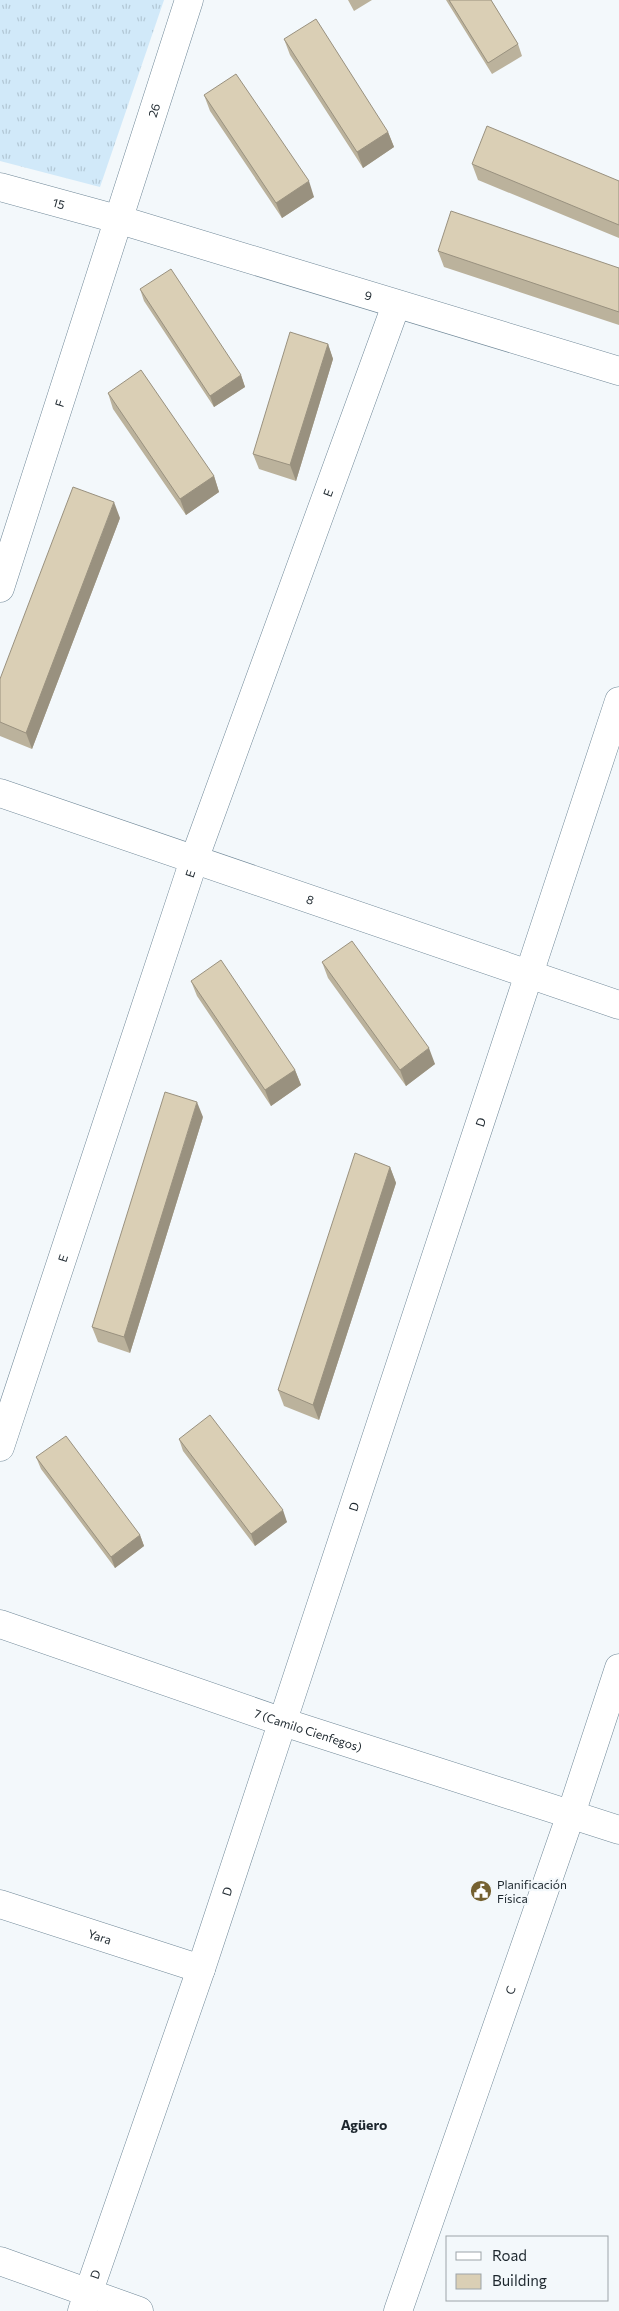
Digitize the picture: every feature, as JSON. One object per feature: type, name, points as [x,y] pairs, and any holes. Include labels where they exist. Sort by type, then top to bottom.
[{"type":"street","name":"26","points":[[117,219],[189,0]]},
{"type":"street","name":"15","points":[[0,187],[117,219]]},
{"type":"street","name":"9","points":[[117,219],[619,371]]},
{"type":"street","name":"F","points":[[0,588],[117,219]]},
{"type":"street","name":"E","points":[[0,1447],[194,860],[396,305]]},
{"type":"street","name":"D","points":[[85,2302],[201,1969],[619,701]]},
{"type":"street","name":"8","points":[[0,793],[619,1005]]},
{"type":"street","name":"7 (Camilo Cienfegos)","points":[[0,1624],[283,1722],[619,1830]]},
{"type":"street","name":"C","points":[[398,2311],[571,1814],[619,1668]]},
{"type":"street","name":"Yara","points":[[0,1904],[201,1969]]},
{"type":"street","points":[[0,2261],[85,2302],[139,2311]]},
{"type":"green space","points":[[0,0],[164,0],[100,187],[0,161]]},
{"type":"building","points":[[449,0],[491,0],[518,44],[488,63]]},
{"type":"building","points":[[316,19],[388,132],[357,152],[284,39]]},
{"type":"building","points":[[236,74],[309,181],[276,203],[204,95]]},
{"type":"building","points":[[487,126],[619,181],[619,225],[472,164]]},
{"type":"building","points":[[451,211],[619,268],[619,312],[438,251]]},
{"type":"building","points":[[171,269],[241,375],[210,396],[140,289]]},
{"type":"building","points":[[290,332],[328,344],[290,465],[253,454]]},
{"type":"building","points":[[141,370],[214,476],[180,499],[108,393]]},
{"type":"building","points":[[73,487],[114,502],[26,733],[0,722],[0,679]]},
{"type":"building","points":[[352,941],[429,1048],[400,1070],[322,962]]},
{"type":"building","points":[[221,960],[295,1070],[265,1090],[191,981]]},
{"type":"building","points":[[165,1092],[197,1102],[124,1337],[92,1327]]},
{"type":"building","points":[[355,1153],[390,1167],[313,1405],[278,1390]]},
{"type":"building","points":[[210,1415],[283,1510],[251,1534],[179,1439]]},
{"type":"building","points":[[66,1436],[140,1535],[111,1557],[36,1457]]},
{"type":"place","name":"Planificación Física","points":[[481,1891]]},
{"type":"district","name":"Agüero","points":[[364,2124]]}]
